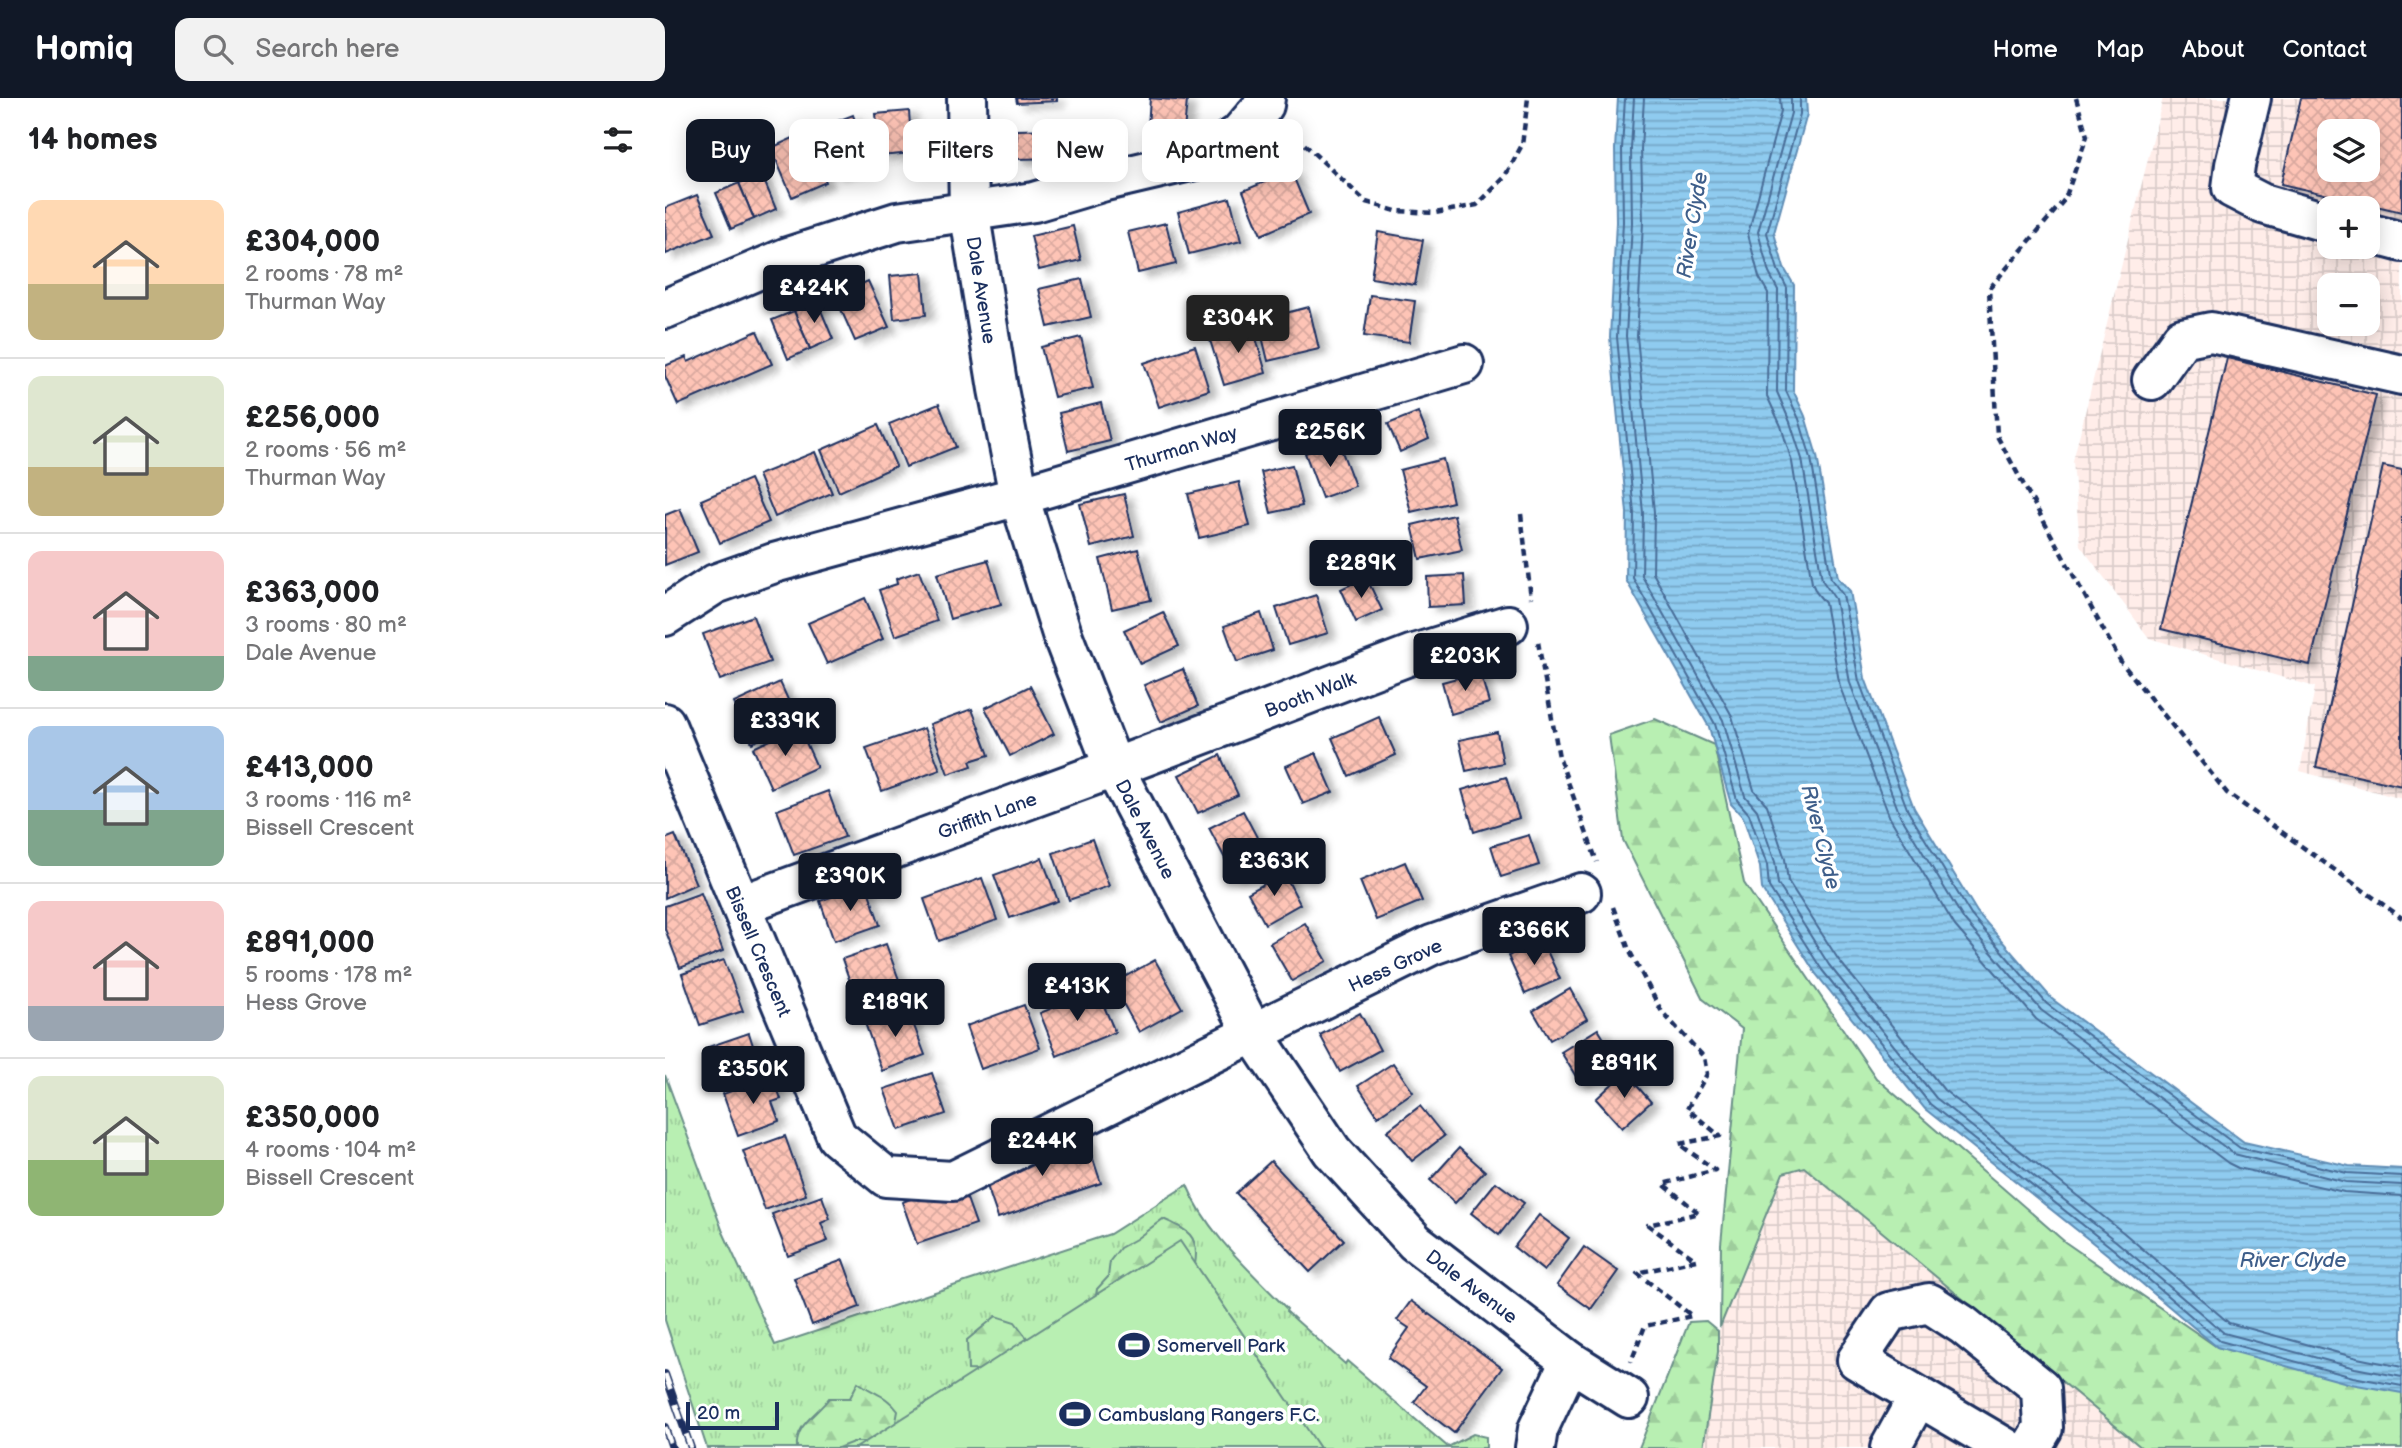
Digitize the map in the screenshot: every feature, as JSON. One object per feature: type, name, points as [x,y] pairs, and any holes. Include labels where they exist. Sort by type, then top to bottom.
[{"type":"street","name":"Dale Avenue","points":[[967,98],[969,210],[1019,496],[1062,634],[1114,768],[1253,1033],[1332,1151],[1415,1242],[1570,1361],[1624,1395]]},
{"type":"street","points":[[2251,98],[2232,188],[2263,204],[2317,220]]},
{"type":"street","points":[[665,309],[788,257],[897,222],[1034,202],[1105,181],[1203,158],[1239,134],[1264,102]]},
{"type":"street","points":[[2380,236],[2402,242]]},
{"type":"street","points":[[2152,380],[2182,338],[2211,332],[2402,375]]},
{"type":"street","name":"Thurman Way","points":[[1019,496],[1464,364]]},
{"type":"street","points":[[665,616],[715,584],[774,563],[1019,496]]},
{"type":"street","name":"Booth Walk","points":[[1114,768],[1411,655],[1525,620]]},
{"type":"street","name":"Bissell Crescent","points":[[665,723],[837,1137],[886,1177],[954,1181],[1253,1033]]},
{"type":"street","name":"Griffith Lane","points":[[741,905],[1114,768]]},
{"type":"street","name":"Hess Grove","points":[[1253,1033],[1432,945],[1597,886]]},
{"type":"street","points":[[2006,1448],[1857,1360],[1889,1312],[1929,1303],[1963,1325],[2042,1388],[2043,1428],[2031,1448]]},
{"type":"street","points":[[1535,1448],[1538,1429],[1570,1361]]},
{"type":"street","points":[[1890,1448],[1919,1396]]},
{"type":"path","points":[[1264,102],[1330,171],[1366,202],[1396,211],[1434,213],[1477,205],[1504,178],[1522,145],[1528,98]]},
{"type":"path","points":[[2076,98],[2087,136],[2065,198],[1989,289],[1997,436],[2121,662],[2227,793],[2402,918]]},
{"type":"path","points":[[1521,514],[1525,620],[1559,757],[1597,886],[1662,1012],[1704,1057],[1707,1074],[1686,1109],[1720,1136],[1679,1144],[1715,1170],[1663,1184],[1699,1213],[1648,1225],[1696,1260],[1637,1273],[1692,1316],[1645,1326],[1624,1395]]},
{"type":"shaded area","points":[[2163,98],[2402,98],[2402,799],[2300,771],[2315,687],[2149,638],[2080,545],[2073,461]]},
{"type":"shaded area","points":[[1804,1167],[2142,1448],[1670,1448],[1784,1173]]},
{"type":"green space","points":[[1655,719],[1714,745],[1744,883],[1876,1078],[2065,1242],[2217,1347],[2402,1392],[2402,1448],[2142,1448],[1804,1167],[1783,1173],[1720,1327],[1721,1244],[1742,1029],[1703,999],[1623,840],[1609,735]]},
{"type":"green space","points":[[665,1075],[723,1232],[775,1345],[1110,1234],[1187,1185],[1206,1220],[1231,1251],[1286,1311],[1345,1364],[1347,1361],[1448,1447],[1473,1434],[1486,1437],[1486,1448],[707,1448],[665,1320]]},
{"type":"green space","points":[[1163,1219],[1179,1226],[1190,1235],[1195,1247],[1195,1264],[1092,1319],[1097,1289],[1108,1277],[1110,1261],[1120,1248]]},
{"type":"green space","name":"Somervell Park","points":[[1180,1241],[1320,1448],[856,1448]]},
{"type":"green space","points":[[996,1316],[1015,1322],[1027,1338],[1023,1356],[997,1371],[968,1370],[967,1340]]},
{"type":"green space","points":[[1706,1321],[1718,1331],[1718,1352],[1703,1448],[1639,1448],[1689,1322]]},
{"type":"green space","points":[[858,1382],[884,1397],[898,1411],[895,1427],[884,1442],[853,1442],[838,1448],[797,1448],[799,1432],[808,1420],[829,1398],[850,1398]]},
{"type":"water","name":"River Clyde","points":[[1618,98],[1806,98],[1807,114],[1774,233],[1784,268],[1794,285],[1793,390],[1805,416],[1817,456],[1838,578],[1850,591],[1865,678],[1914,808],[1977,912],[2052,999],[2244,1142],[2349,1166],[2402,1169],[2402,1393],[2351,1384],[2217,1347],[2107,1254],[1925,1109],[1816,974],[1762,889],[1760,867],[1743,817],[1731,804],[1709,727],[1626,580],[1627,513],[1610,337],[1616,222],[1615,149]]},
{"type":"building","points":[[1016,98],[1057,98],[1057,101],[1017,103]]},
{"type":"building","points":[[1150,98],[1187,101],[1185,119],[1149,119]]},
{"type":"building","points":[[2301,98],[2402,98],[2402,212],[2380,207],[2380,196],[2333,196],[2281,184]]},
{"type":"building","points":[[909,111],[910,119],[903,119],[903,154],[889,155],[889,119],[876,119],[876,114]]},
{"type":"building","points":[[1018,130],[1032,130],[1032,159],[1018,159]]},
{"type":"building","points":[[789,140],[789,182],[826,182],[792,197],[775,157],[775,146]]},
{"type":"building","points":[[765,182],[776,209],[754,219],[739,183]]},
{"type":"building","points":[[1265,182],[1296,182],[1309,214],[1261,235],[1243,191]]},
{"type":"building","points":[[739,183],[754,219],[731,229],[716,193]]},
{"type":"building","points":[[697,195],[714,234],[666,254],[665,208]]},
{"type":"building","points":[[1230,198],[1241,241],[1189,254],[1178,212]]},
{"type":"building","points":[[1166,223],[1176,264],[1138,273],[1128,232]]},
{"type":"building","points":[[1073,226],[1081,260],[1039,270],[1031,236]]},
{"type":"building","points":[[1378,232],[1423,240],[1415,285],[1371,278]]},
{"type":"building","points":[[922,273],[926,315],[894,319],[890,276]]},
{"type":"building","points":[[1082,279],[1091,317],[1048,327],[1039,289]]},
{"type":"building","points":[[868,281],[889,327],[855,341],[835,296]]},
{"type":"building","points":[[1370,295],[1415,301],[1409,342],[1364,336]]},
{"type":"building","points":[[817,301],[833,339],[810,349],[794,311]]},
{"type":"building","points":[[1309,307],[1319,349],[1268,361],[1258,320]]},
{"type":"building","points":[[794,311],[810,349],[788,359],[772,320]]},
{"type":"building","points":[[1252,324],[1266,373],[1224,385],[1209,337]]},
{"type":"building","points":[[757,331],[772,364],[678,405],[665,376],[665,366],[686,357],[688,362]]},
{"type":"building","points":[[1081,337],[1093,388],[1054,397],[1041,347]]},
{"type":"building","points":[[1195,346],[1209,390],[1159,407],[1144,363]]},
{"type":"building","points":[[2227,358],[2376,395],[2310,665],[2161,629]]},
{"type":"building","points":[[1101,403],[1110,441],[1068,451],[1059,413]]},
{"type":"building","points":[[939,404],[956,447],[906,467],[889,424]]},
{"type":"building","points":[[1418,412],[1429,439],[1400,452],[1388,424]]},
{"type":"building","points":[[878,425],[896,466],[839,492],[821,450]]},
{"type":"building","points":[[1338,441],[1355,486],[1322,498],[1305,453]]},
{"type":"building","points":[[815,452],[832,493],[775,517],[758,475]]},
{"type":"building","points":[[1443,459],[1453,502],[1411,512],[1400,470]]},
{"type":"building","points":[[1292,465],[1302,506],[1271,513],[1261,472]]},
{"type":"building","points":[[2383,466],[2402,470],[2402,786],[2316,767]]},
{"type":"building","points":[[750,479],[769,522],[720,543],[701,500]]},
{"type":"building","points":[[1239,482],[1250,526],[1199,538],[1188,494]]},
{"type":"building","points":[[1124,494],[1134,536],[1091,547],[1080,504]]},
{"type":"building","points":[[680,509],[698,552],[665,565],[665,515]]},
{"type":"building","points":[[1454,515],[1462,550],[1420,559],[1412,525]]},
{"type":"building","points":[[1138,549],[1151,600],[1112,609],[1100,559]]},
{"type":"building","points":[[988,560],[1001,604],[950,619],[937,574]]},
{"type":"building","points":[[919,571],[937,621],[895,636],[879,590],[897,584],[896,579]]},
{"type":"building","points":[[1464,575],[1466,605],[1428,607],[1427,577]]},
{"type":"building","points":[[1366,577],[1382,610],[1356,622],[1341,589]]},
{"type":"building","points":[[1316,595],[1328,633],[1288,645],[1276,608]]},
{"type":"building","points":[[865,598],[883,639],[827,664],[808,623]]},
{"type":"building","points":[[1163,612],[1179,646],[1140,664],[1124,630]]},
{"type":"building","points":[[1261,613],[1273,650],[1237,662],[1224,626]]},
{"type":"building","points":[[753,616],[770,662],[720,680],[703,634]]},
{"type":"building","points":[[1183,669],[1198,706],[1161,722],[1144,685]]},
{"type":"building","points":[[1480,672],[1489,703],[1451,714],[1442,682]]},
{"type":"building","points":[[780,682],[798,722],[752,743],[734,703]]},
{"type":"building","points":[[1030,686],[1054,734],[1010,756],[985,708]]},
{"type":"building","points":[[972,709],[989,755],[970,761],[972,766],[948,774],[930,724]]},
{"type":"building","points":[[1379,717],[1396,755],[1349,776],[1332,738]]},
{"type":"building","points":[[799,727],[817,767],[771,788],[753,748]]},
{"type":"building","points":[[924,728],[940,770],[882,791],[866,748]]},
{"type":"building","points":[[1497,732],[1503,763],[1466,771],[1459,740]]},
{"type":"building","points":[[1316,753],[1333,792],[1303,804],[1286,766]]},
{"type":"building","points":[[1220,755],[1238,795],[1198,813],[1179,775]]},
{"type":"building","points":[[1506,777],[1519,818],[1474,832],[1462,790]]},
{"type":"building","points":[[828,791],[845,837],[794,855],[777,810]]},
{"type":"building","points":[[1243,811],[1268,858],[1234,876],[1209,828]]},
{"type":"building","points":[[675,835],[696,884],[665,898],[665,839]]},
{"type":"building","points":[[1529,835],[1539,865],[1501,877],[1491,846]]},
{"type":"building","points":[[1092,839],[1109,886],[1069,900],[1053,853]]},
{"type":"building","points":[[1042,858],[1058,901],[1010,918],[994,875]]},
{"type":"building","points":[[1405,862],[1422,901],[1376,920],[1360,881]]},
{"type":"building","points":[[1284,873],[1300,904],[1265,924],[1248,893]]},
{"type":"building","points":[[982,878],[997,920],[939,941],[924,899]]},
{"type":"building","points":[[866,884],[880,925],[834,941],[820,901]]},
{"type":"building","points":[[701,893],[723,951],[680,968],[665,929],[665,906]]},
{"type":"building","points":[[1305,923],[1327,961],[1292,981],[1270,943]]},
{"type":"building","points":[[1542,940],[1560,979],[1525,994],[1508,956]]},
{"type":"building","points":[[886,944],[903,991],[859,1007],[842,959]]},
{"type":"building","points":[[724,960],[743,1011],[700,1025],[682,974]]},
{"type":"building","points":[[1155,960],[1182,1008],[1139,1032],[1112,984]]},
{"type":"building","points":[[1570,989],[1587,1019],[1550,1040],[1533,1011]]},
{"type":"building","points":[[1097,990],[1115,1032],[1057,1056],[1040,1013]]},
{"type":"building","points":[[1024,1005],[1040,1048],[981,1069],[966,1026]]},
{"type":"building","points":[[907,1007],[925,1055],[882,1071],[865,1023]]},
{"type":"building","points":[[1360,1013],[1380,1050],[1340,1072],[1320,1035]]},
{"type":"building","points":[[1598,1029],[1617,1060],[1580,1083],[1561,1052]]},
{"type":"building","points":[[749,1033],[755,1052],[764,1049],[772,1072],[723,1089],[708,1047]]},
{"type":"building","points":[[1393,1063],[1413,1092],[1378,1116],[1358,1086]]},
{"type":"building","points":[[1625,1072],[1651,1102],[1622,1128],[1596,1099]]},
{"type":"building","points":[[932,1073],[946,1114],[899,1130],[884,1089]]},
{"type":"building","points":[[773,1076],[781,1099],[772,1102],[779,1121],[738,1136],[723,1094]]},
{"type":"building","points":[[1420,1106],[1444,1136],[1412,1161],[1387,1131]]},
{"type":"building","points":[[785,1136],[806,1195],[765,1210],[743,1151]]},
{"type":"building","points":[[1086,1138],[1101,1183],[998,1218],[983,1174]]},
{"type":"building","points":[[1459,1148],[1485,1171],[1455,1203],[1430,1180]]},
{"type":"building","points":[[1271,1161],[1344,1240],[1310,1272],[1236,1193]]},
{"type":"building","points":[[961,1182],[976,1224],[917,1244],[902,1202]]},
{"type":"building","points":[[1496,1182],[1524,1203],[1499,1235],[1471,1213]]},
{"type":"building","points":[[822,1196],[830,1219],[821,1223],[828,1241],[788,1256],[772,1214]]},
{"type":"building","points":[[1539,1215],[1569,1238],[1544,1271],[1514,1247]]},
{"type":"building","points":[[1584,1247],[1618,1271],[1591,1309],[1557,1285]]},
{"type":"building","points":[[843,1260],[860,1307],[812,1325],[794,1278]]},
{"type":"building","points":[[1411,1301],[1502,1368],[1454,1433],[1414,1402],[1426,1386],[1388,1358],[1409,1328],[1397,1320]]},
{"type":"railway","points":[[665,1374],[691,1448]]},
{"type":"railway","points":[[665,1427],[672,1448]]},
{"type":"place","name":"Somervell Park","points":[[1134,1345]]},
{"type":"place","name":"Cambuslang Rangers F.C.","points":[[1075,1414]]}]
